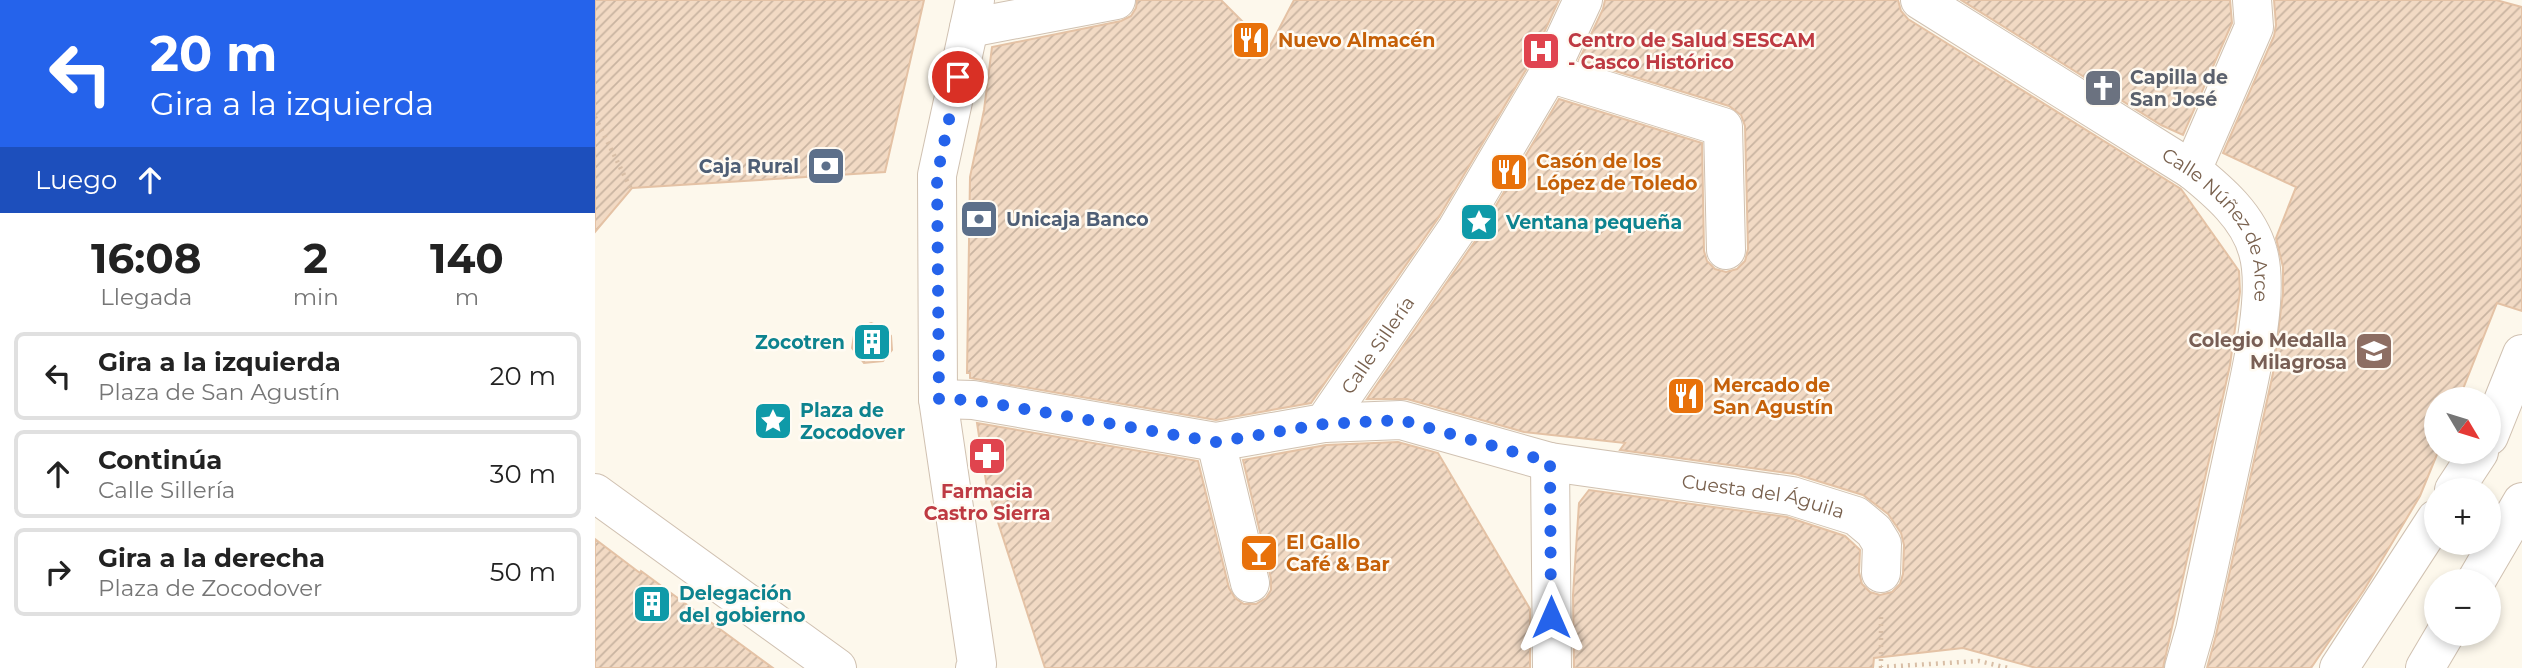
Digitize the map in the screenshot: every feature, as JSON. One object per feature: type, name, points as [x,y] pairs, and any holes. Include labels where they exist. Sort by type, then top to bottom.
[{"type":"street","points":[[975,668],[977,664],[939,399],[937,176],[972,14],[1116,0]]},
{"type":"street","name":"Calle Sillería","points":[[1324,424],[1457,229],[1549,73],[1583,0]]},
{"type":"street","name":"Calle Núñez de Arce","points":[[1920,0],[2192,170],[2222,195],[2245,225],[2258,251],[2262,282],[2253,361],[2195,630],[2184,668]]},
{"type":"street","points":[[2192,170],[2254,27],[2252,0]]},
{"type":"street","points":[[1549,73],[1723,127],[1726,250]]},
{"type":"street","points":[[2501,407],[2522,355]]},
{"type":"street","points":[[939,399],[973,400],[1216,442],[1324,424]]},
{"type":"street","name":"Cuesta del Águila","points":[[1324,424],[1401,420],[1550,462],[1793,496],[1856,516],[1874,531],[1882,544],[1881,573]]},
{"type":"street","points":[[1216,442],[1249,583]]},
{"type":"street","points":[[1550,462],[1552,668]]},
{"type":"street","points":[[595,493],[837,668]]},
{"type":"street","points":[[2483,569],[2522,502]]},
{"type":"street","points":[[2339,668],[2424,537]]},
{"type":"street","points":[[2425,668],[2438,646]]},
{"type":"path","points":[[595,117],[632,191]]},
{"type":"path","points":[[1881,573],[1881,667],[1979,661],[2008,668]]},
{"type":"building","points":[[595,0],[924,0],[885,172],[632,188],[595,232]]},
{"type":"building","points":[[1137,0],[1221,0],[1269,48],[1294,0],[1559,0],[1530,63],[1439,217],[1311,403],[1216,420],[970,378],[970,373],[967,373],[970,177],[984,110],[992,47],[1121,21],[1131,16]]},
{"type":"building","points":[[1605,0],[1898,0],[1901,11],[1908,19],[2181,189],[2239,271],[2240,292],[2230,365],[2163,668],[2036,668],[1963,648],[1874,658],[1873,668],[1574,668],[1573,595],[1579,503],[1589,490],[1787,517],[1845,536],[1860,550],[1859,572],[1862,584],[1870,592],[1880,595],[1892,592],[1900,584],[1903,574],[1904,545],[1901,533],[1888,514],[1863,495],[1795,474],[1620,450],[1625,443],[1524,432],[1407,399],[1367,399],[1475,241],[1559,99],[1702,143],[1704,251],[1707,261],[1715,269],[1726,272],[1737,269],[1745,261],[1748,249],[1745,126],[1741,115],[1729,106],[1579,60]]},
{"type":"building","points":[[1961,0],[2230,0],[2232,23],[2183,135],[2161,125]]},
{"type":"building","name":"Colegio Medalla Milagrosa","points":[[2274,0],[2496,0],[2522,7],[2522,311],[2497,303],[2464,387],[2424,387],[2424,464],[2433,464],[2427,478],[2424,478],[2420,496],[2364,590],[2311,668],[2207,668],[2273,373],[2283,293],[2283,267],[2276,238],[2296,187],[2223,153],[2274,36]]},
{"type":"building","name":"Zocotren","points":[[871,323],[885,329],[891,336],[892,350],[883,361],[864,363],[852,348],[855,329]]},
{"type":"building","points":[[977,423],[1198,461],[1229,588],[1235,598],[1244,604],[1256,604],[1266,598],[1271,590],[1271,579],[1243,460],[1326,445],[1398,442],[1438,453],[1530,609],[1530,668],[1045,668],[987,488]]},
{"type":"building","name":"Delegación del gobierno","points":[[595,539],[640,573],[641,571],[773,668],[595,668]]},
{"type":"place","name":"Nuevo Almacén","points":[[1251,40]]},
{"type":"place","name":"Centro de Salud SESCAM - Casco Histórico","points":[[1541,51]]},
{"type":"place","name":"Capilla de San José","points":[[2103,88]]},
{"type":"place","name":"Caja Rural","points":[[826,166]]},
{"type":"place","name":"Casón de los López de Toledo","points":[[1509,172]]},
{"type":"place","name":"Unicaja Banco","points":[[979,219]]},
{"type":"place","name":"Ventana pequeña","points":[[1479,222]]},
{"type":"place","name":"Zocotren","points":[[872,342]]},
{"type":"place","name":"Colegio Medalla Milagrosa","points":[[2374,351]]},
{"type":"place","name":"Mercado de San Agustín","points":[[1686,396]]},
{"type":"place","name":"Plaza de Zocodover","points":[[773,421]]},
{"type":"place","name":"Farmacia Castro Sierra","points":[[987,456]]},
{"type":"place","name":"El Gallo Café & Bar","points":[[1259,553]]},
{"type":"place","name":"Delegación del gobierno","points":[[652,604]]},
{"type":"route","points":[[958,77],[937,176],[939,399],[973,400],[1216,442],[1324,424],[1401,420],[1550,462],[1551,617]]}]
